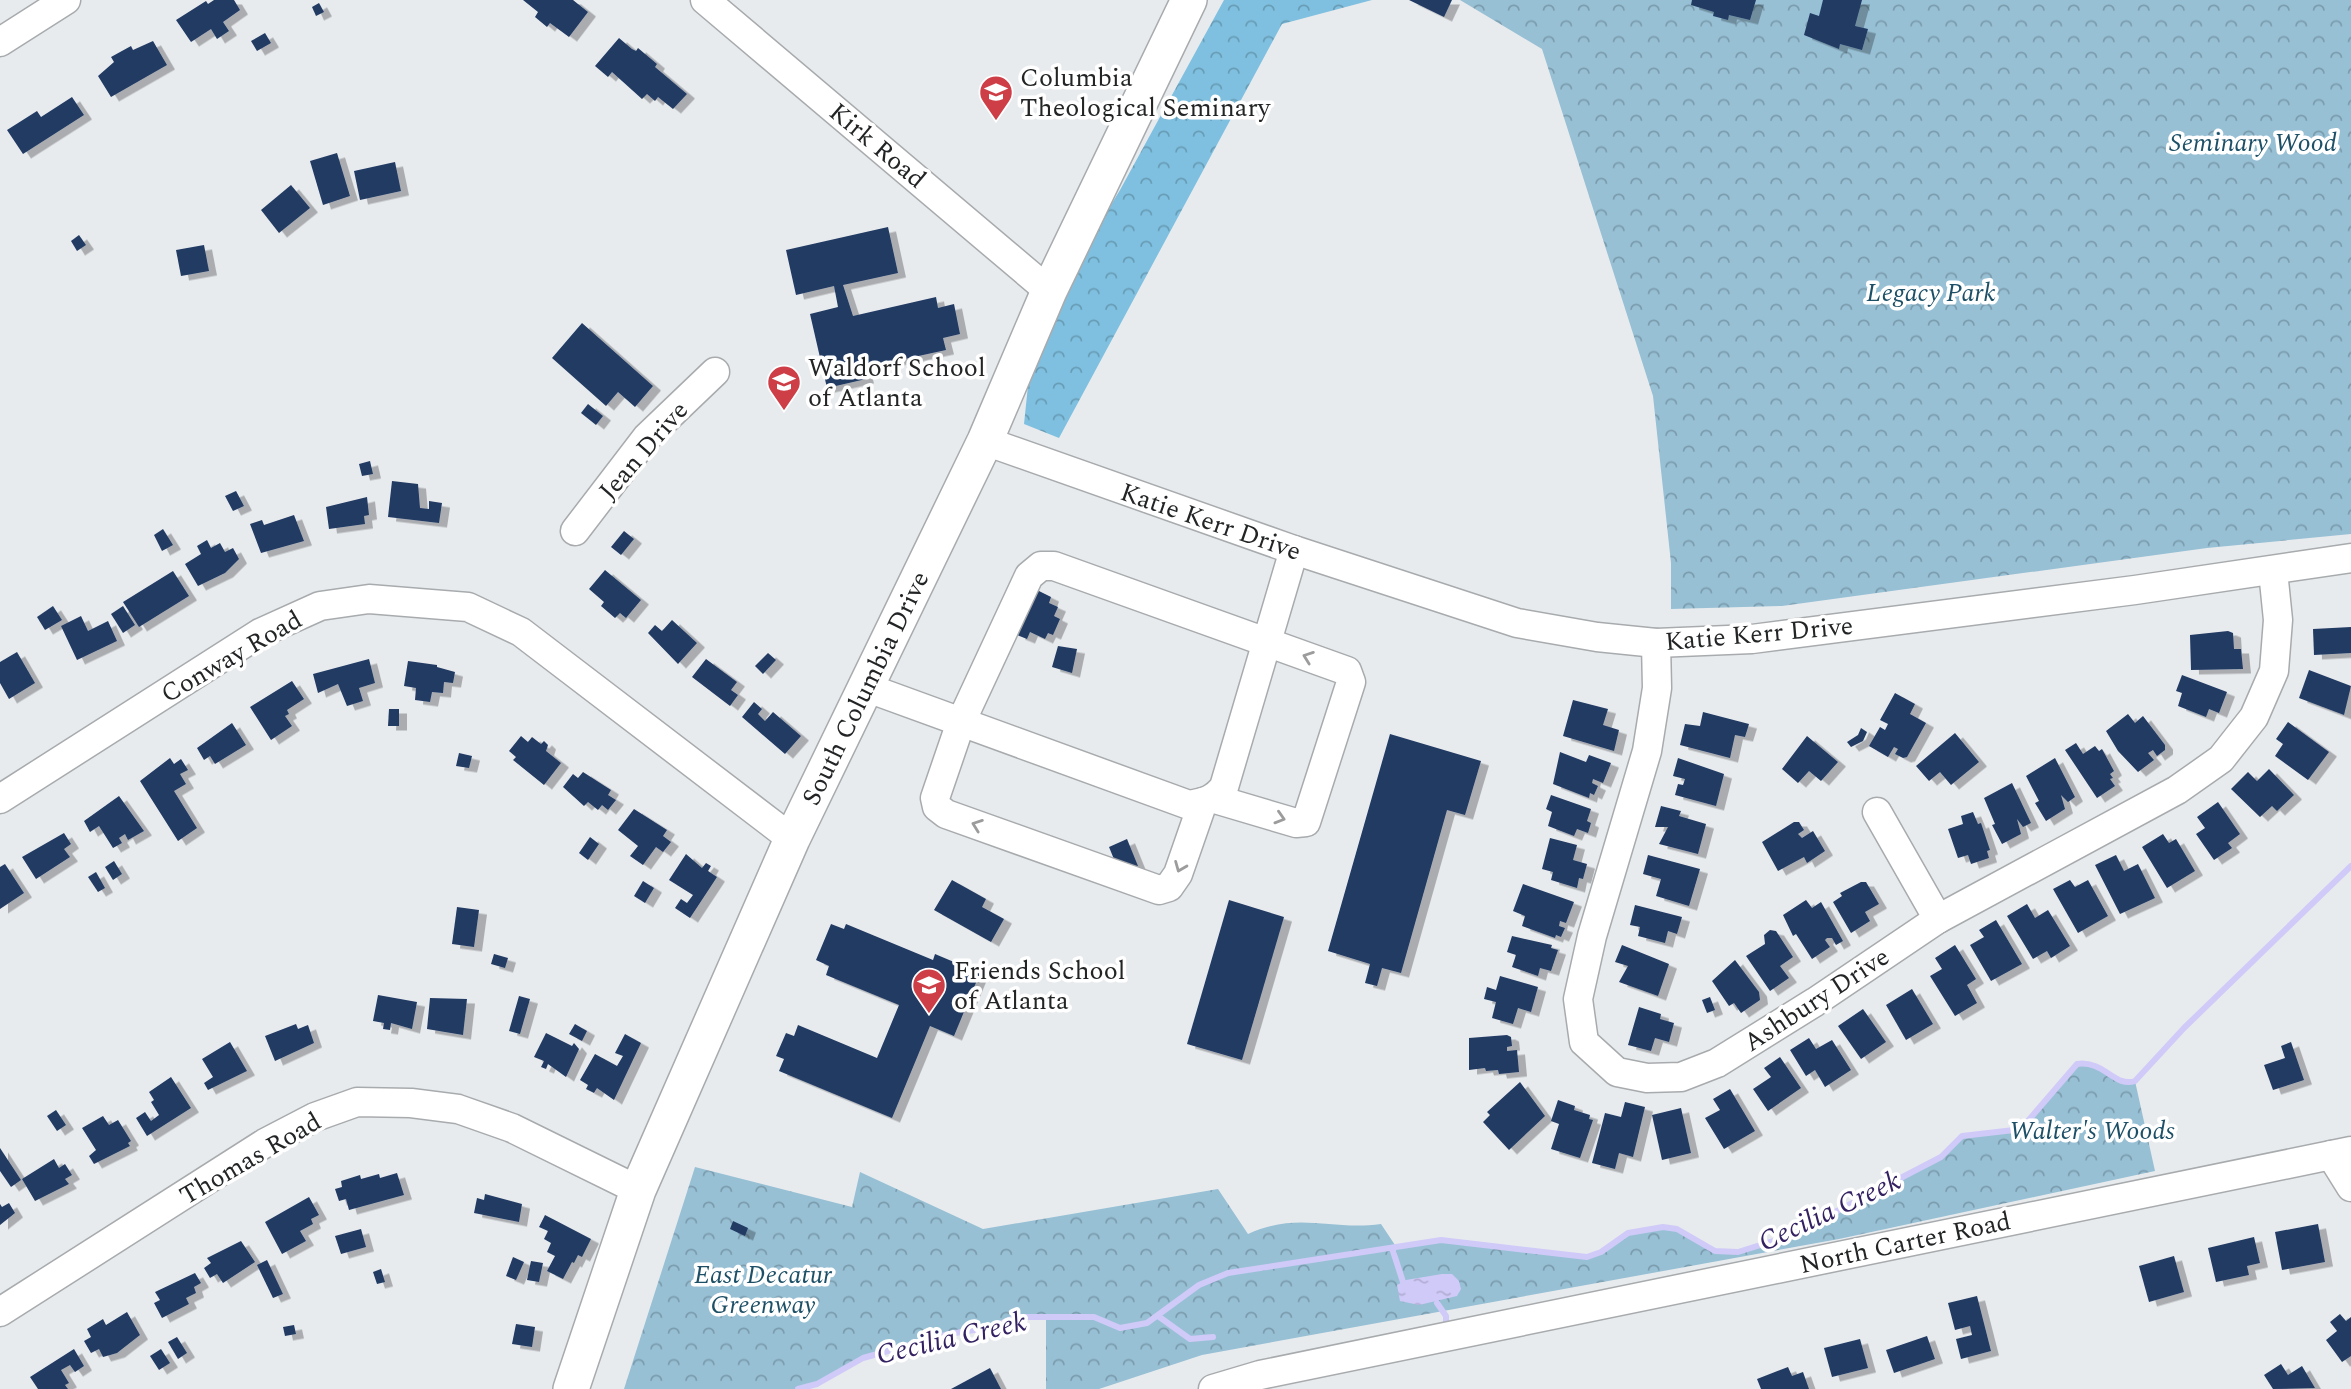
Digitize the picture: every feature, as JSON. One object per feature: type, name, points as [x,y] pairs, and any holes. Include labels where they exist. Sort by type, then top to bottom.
[{"type":"main road","name":"South Columbia Drive","points":[[571,1389],[638,1190],[792,839],[985,441],[1049,291],[1189,0]]},
{"type":"street","points":[[0,42],[66,0]]},
{"type":"street","name":"Kirk Road","points":[[705,0],[1049,291]]},
{"type":"street","name":"Jean Drive","points":[[575,531],[647,437],[715,372]]},
{"type":"street","name":"Katie Kerr Drive","points":[[985,441],[1294,550],[1517,623],[1597,637],[1656,643],[1752,639],[2273,571],[2351,558]]},
{"type":"street","points":[[865,688],[961,722],[1189,805],[1209,800],[1296,823],[1306,821],[1311,814],[1351,682],[1347,671],[1268,642],[1054,566],[1041,566],[1029,576],[961,722],[934,798],[937,807],[946,814],[1159,890],[1169,887],[1178,874],[1209,800],[1224,786],[1268,642],[1294,550]]},
{"type":"street","name":"Ashbury Drive","points":[[1656,643],[1657,688],[1647,751],[1592,936],[1578,999],[1584,1042],[1617,1072],[1647,1078],[1681,1077],[1728,1057],[1938,919],[2177,790],[2221,759],[2254,717],[2274,671],[2278,620],[2273,571]]},
{"type":"street","name":"Conway Road","points":[[0,799],[260,633],[320,606],[369,600],[468,607],[521,632],[792,839]]},
{"type":"street","points":[[1877,812],[1938,919]]},
{"type":"street","name":"Thomas Road","points":[[0,1312],[265,1143],[315,1117],[357,1102],[411,1103],[458,1109],[512,1128],[638,1190]]},
{"type":"street","points":[[2341,1153],[2351,1187]]},
{"type":"street","name":"North Carter Road","points":[[1213,1389],[1262,1382],[2341,1153]]},
{"type":"green space","points":[[1224,0],[1372,0],[1282,24],[1059,438],[1024,424],[1029,376],[1065,280],[1120,190]]},
{"type":"green space","name":"Legacy Park","points":[[1460,0],[2351,0],[2351,534],[2207,548],[1782,606],[1671,609],[1671,563],[1653,396],[1542,49]]},
{"type":"green space","name":"East Decatur Greenway","points":[[2087,1063],[2100,1067],[2122,1081],[2135,1081],[2155,1171],[1839,1239],[1202,1355],[1099,1389],[1046,1389],[1046,1315],[1016,1317],[993,1327],[949,1334],[863,1358],[817,1384],[798,1389],[624,1389],[695,1167],[852,1207],[860,1172],[983,1229],[1218,1189],[1248,1234],[1283,1224],[1381,1224],[1397,1248],[1462,1240],[1587,1257],[1601,1252],[1628,1233],[1663,1227],[1677,1229],[1715,1251],[1738,1252],[1789,1236],[1941,1157],[1962,1136],[2014,1130],[2027,1122],[2071,1069]]},
{"type":"water","points":[[1452,1274],[1459,1281],[1461,1289],[1457,1296],[1419,1305],[1400,1301],[1397,1285],[1406,1280]]},
{"type":"building","points":[[214,0],[234,0],[240,10],[223,22],[229,31],[217,39],[211,29],[191,42],[176,20],[206,1],[208,4]]},
{"type":"building","points":[[523,0],[573,0],[588,12],[569,37],[550,23],[547,27],[535,17],[538,12]]},
{"type":"building","points":[[1409,0],[1452,0],[1444,17]]},
{"type":"building","points":[[1692,0],[1756,0],[1750,20],[1729,15],[1728,20],[1713,16],[1714,12],[1691,5]]},
{"type":"building","points":[[1823,0],[1862,0],[1855,26],[1868,29],[1862,50],[1840,44],[1839,49],[1804,35],[1810,13],[1819,16]]},
{"type":"building","points":[[319,3],[324,12],[316,16],[312,7]]},
{"type":"building","points":[[265,33],[271,43],[257,51],[251,41]]},
{"type":"building","points":[[619,38],[632,49],[636,51],[638,48],[657,64],[655,67],[687,94],[673,109],[658,97],[655,101],[647,94],[642,99],[612,72],[608,77],[595,66]]},
{"type":"building","points":[[153,41],[167,65],[111,97],[98,76],[114,62],[111,57],[131,46],[133,50]]},
{"type":"building","points":[[72,97],[84,115],[23,154],[7,130],[37,111],[41,117]]},
{"type":"building","points":[[337,153],[350,196],[323,205],[310,161]]},
{"type":"building","points":[[395,162],[401,191],[360,200],[354,171]]},
{"type":"building","points":[[291,185],[310,208],[279,233],[261,210]]},
{"type":"building","points":[[888,227],[898,273],[843,285],[853,316],[936,297],[938,308],[954,304],[960,334],[943,338],[946,350],[863,368],[866,379],[827,388],[810,314],[838,307],[834,286],[796,295],[786,250]]},
{"type":"building","points":[[79,235],[86,245],[77,251],[71,241]]},
{"type":"building","points":[[204,245],[209,271],[181,276],[176,250]]},
{"type":"building","points":[[582,323],[653,386],[635,407],[618,392],[606,406],[552,358]]},
{"type":"building","points":[[588,404],[603,416],[596,425],[581,413]]},
{"type":"building","points":[[370,461],[373,474],[362,476],[359,464]]},
{"type":"building","points":[[392,481],[418,484],[420,508],[429,509],[429,501],[442,503],[439,523],[388,517]]},
{"type":"building","points":[[236,491],[244,506],[233,511],[225,496]]},
{"type":"building","points":[[367,497],[369,515],[364,516],[365,524],[329,529],[326,507]]},
{"type":"building","points":[[294,515],[304,541],[261,553],[250,524],[262,520],[264,525]]},
{"type":"building","points":[[163,529],[173,545],[162,551],[154,535]]},
{"type":"building","points":[[624,531],[634,539],[621,555],[611,547]]},
{"type":"building","points":[[207,540],[211,548],[220,543],[225,552],[233,548],[239,559],[225,573],[198,586],[185,564],[201,554],[197,546]]},
{"type":"building","points":[[605,570],[641,600],[626,618],[620,613],[615,618],[601,606],[604,602],[589,589]]},
{"type":"building","points":[[173,571],[189,596],[139,627],[123,602]]},
{"type":"building","points":[[1037,590],[1051,597],[1049,603],[1058,607],[1054,616],[1060,619],[1053,635],[1048,633],[1045,639],[1030,632],[1027,639],[1017,635]]},
{"type":"building","points":[[53,606],[62,620],[45,630],[37,617]]},
{"type":"building","points":[[123,606],[135,625],[123,633],[111,614]]},
{"type":"building","points":[[81,616],[88,631],[108,621],[117,641],[77,660],[61,626]]},
{"type":"building","points":[[672,620],[697,643],[678,664],[648,633],[655,625],[662,631]]},
{"type":"building","points":[[2351,627],[2351,653],[2314,655],[2313,629]]},
{"type":"building","points":[[2228,631],[2233,633],[2234,649],[2241,649],[2243,669],[2191,670],[2190,635]]},
{"type":"building","points":[[1058,646],[1077,649],[1072,673],[1052,667]]},
{"type":"building","points":[[17,652],[35,683],[9,699],[0,683],[0,662]]},
{"type":"building","points":[[768,653],[776,660],[763,674],[755,666]]},
{"type":"building","points":[[369,659],[375,683],[359,688],[363,701],[347,706],[338,684],[318,693],[313,674]]},
{"type":"building","points":[[706,659],[737,682],[731,690],[738,695],[730,706],[692,677]]},
{"type":"building","points":[[408,661],[437,665],[455,672],[453,683],[444,682],[443,693],[432,692],[430,702],[415,700],[416,688],[404,686]]},
{"type":"building","points":[[2309,670],[2351,686],[2344,715],[2299,698]]},
{"type":"building","points":[[2182,675],[2227,692],[2219,713],[2209,709],[2206,717],[2178,706],[2182,693],[2176,691]]},
{"type":"building","points":[[292,681],[304,699],[287,710],[289,714],[285,716],[292,726],[271,740],[250,707]]},
{"type":"building","points":[[1895,693],[1915,704],[1910,714],[1926,723],[1907,757],[1903,758],[1895,754],[1898,749],[1894,747],[1888,757],[1869,746],[1880,727],[1885,730],[1888,724],[1880,720]]},
{"type":"building","points":[[1573,700],[1608,709],[1603,725],[1619,730],[1614,751],[1563,736]]},
{"type":"building","points":[[754,702],[762,709],[758,714],[765,721],[773,712],[801,736],[785,754],[742,717]]},
{"type":"building","points":[[389,709],[399,709],[399,726],[388,726]]},
{"type":"building","points":[[1703,712],[1749,724],[1745,737],[1735,735],[1730,758],[1680,745],[1685,724],[1700,726]]},
{"type":"building","points":[[2128,714],[2135,723],[2143,716],[2165,745],[2165,750],[2157,756],[2153,750],[2148,753],[2154,760],[2138,772],[2118,751],[2106,731]]},
{"type":"building","points":[[2288,722],[2329,752],[2308,780],[2275,756],[2283,744],[2276,739]]},
{"type":"building","points":[[232,723],[246,745],[215,764],[210,756],[204,760],[197,748]]},
{"type":"building","points":[[1861,728],[1867,732],[1863,741],[1851,747],[1847,742],[1858,735]]},
{"type":"building","points":[[1955,733],[1979,762],[1951,785],[1940,772],[1929,781],[1916,766]]},
{"type":"building","points":[[1390,734],[1481,761],[1465,815],[1447,810],[1401,973],[1382,968],[1377,986],[1365,983],[1370,964],[1328,951]]},
{"type":"building","points":[[521,736],[528,742],[532,737],[541,744],[544,741],[548,745],[546,751],[561,763],[544,785],[513,760],[516,757],[509,751]]},
{"type":"building","points":[[1807,736],[1838,762],[1821,781],[1809,771],[1798,783],[1782,769]]},
{"type":"building","points":[[2076,743],[2083,754],[2095,746],[2099,751],[2102,749],[2114,771],[2110,774],[2113,778],[2110,779],[2115,786],[2097,798],[2065,750]]},
{"type":"building","points":[[1560,752],[1586,762],[1589,755],[1611,763],[1603,783],[1593,779],[1592,783],[1598,786],[1594,795],[1590,793],[1589,798],[1553,784]]},
{"type":"building","points":[[459,753],[472,756],[469,768],[456,766]]},
{"type":"building","points":[[170,758],[174,764],[181,759],[188,770],[180,774],[186,784],[174,791],[197,828],[178,841],[140,781]]},
{"type":"building","points":[[1678,758],[1724,774],[1716,806],[1675,795],[1678,784],[1683,785],[1685,779],[1673,776]]},
{"type":"building","points":[[2055,758],[2075,797],[2068,802],[2061,795],[2065,809],[2046,821],[2035,803],[2039,801],[2026,776]]},
{"type":"building","points":[[2269,769],[2294,795],[2277,811],[2272,806],[2260,817],[2231,789],[2248,772],[2257,781]]},
{"type":"building","points":[[583,772],[611,790],[608,795],[616,800],[608,810],[602,805],[598,810],[588,802],[584,806],[563,787],[573,774],[578,778]]},
{"type":"building","points":[[2012,783],[2031,823],[2023,827],[2017,819],[2021,834],[2002,844],[1992,825],[1995,824],[1984,798]]},
{"type":"building","points":[[1551,795],[1591,809],[1587,821],[1591,823],[1588,833],[1577,829],[1574,836],[1548,826],[1552,812],[1546,809]]},
{"type":"building","points":[[119,796],[144,831],[128,840],[125,834],[119,838],[122,843],[113,848],[99,826],[90,832],[84,821]]},
{"type":"building","points":[[2218,802],[2240,834],[2228,843],[2232,848],[2214,860],[2196,834],[2205,828],[2197,817]]},
{"type":"building","points":[[1661,806],[1681,811],[1679,816],[1706,824],[1698,854],[1659,844],[1668,827],[1655,827]]},
{"type":"building","points":[[634,809],[667,830],[663,836],[671,842],[663,852],[656,847],[643,865],[630,856],[638,846],[618,830]]},
{"type":"building","points":[[1973,812],[1978,824],[1981,823],[1990,850],[1987,851],[1989,858],[1971,864],[1968,855],[1958,858],[1948,829],[1963,824],[1961,816]]},
{"type":"building","points":[[1794,822],[1799,822],[1804,830],[1798,834],[1802,838],[1813,831],[1825,851],[1807,863],[1804,857],[1778,871],[1762,842]]},
{"type":"building","points":[[64,833],[71,844],[64,849],[70,857],[36,879],[22,857]]},
{"type":"building","points":[[2163,834],[2169,843],[2176,839],[2195,871],[2167,888],[2142,847]]},
{"type":"building","points":[[590,837],[599,844],[588,860],[579,853]]},
{"type":"building","points":[[1550,838],[1577,845],[1573,860],[1587,864],[1577,888],[1551,880],[1553,872],[1542,869]]},
{"type":"building","points":[[1127,839],[1138,866],[1120,874],[1109,847]]},
{"type":"building","points":[[686,854],[702,868],[706,863],[711,866],[708,871],[717,877],[690,918],[675,908],[681,899],[687,903],[693,895],[669,880]]},
{"type":"building","points":[[1648,855],[1700,869],[1689,906],[1656,896],[1661,879],[1643,874]]},
{"type":"building","points":[[2116,855],[2124,871],[2138,864],[2155,898],[2120,914],[2095,865]]},
{"type":"building","points":[[114,861],[122,874],[113,880],[105,867]]},
{"type":"building","points":[[5,864],[24,893],[0,909],[0,867]]},
{"type":"building","points":[[96,872],[105,888],[98,892],[88,877]]},
{"type":"building","points":[[952,880],[986,899],[982,907],[1004,919],[991,942],[934,910]]},
{"type":"building","points":[[2070,880],[2075,887],[2088,880],[2108,916],[2078,933],[2053,889]]},
{"type":"building","points":[[643,881],[654,888],[645,903],[634,896]]},
{"type":"building","points":[[1866,882],[1879,904],[1865,912],[1870,921],[1851,933],[1833,902],[1842,896],[1840,893]]},
{"type":"building","points":[[1523,884],[1574,902],[1566,923],[1560,921],[1559,926],[1565,928],[1561,937],[1556,935],[1555,938],[1522,926],[1525,916],[1513,911]]},
{"type":"building","points":[[1229,900],[1284,917],[1242,1060],[1187,1044]]},
{"type":"building","points":[[1806,900],[1812,908],[1821,902],[1843,941],[1836,945],[1832,938],[1827,938],[1825,940],[1830,947],[1812,959],[1796,934],[1793,936],[1783,915]]},
{"type":"building","points":[[2027,904],[2035,918],[2048,910],[2070,946],[2051,958],[2047,951],[2033,959],[2007,916]]},
{"type":"building","points":[[1635,905],[1682,917],[1677,934],[1668,931],[1665,943],[1638,936],[1640,927],[1630,925]]},
{"type":"building","points":[[457,907],[479,910],[474,947],[452,944]]},
{"type":"building","points":[[1996,920],[2022,964],[1991,981],[1970,945],[1984,937],[1979,930]]},
{"type":"building","name":"Friends School of Atlanta","points":[[831,924],[844,929],[846,924],[933,960],[935,954],[980,973],[954,1036],[930,1026],[892,1118],[779,1071],[784,1059],[776,1056],[786,1033],[794,1036],[798,1025],[877,1058],[899,1005],[826,975],[829,966],[816,960]]},
{"type":"building","points":[[1770,930],[1776,931],[1793,957],[1780,966],[1789,978],[1770,991],[1746,956],[1765,944],[1764,935]]},
{"type":"building","points":[[1512,936],[1552,945],[1551,948],[1558,950],[1551,971],[1540,968],[1538,976],[1512,967],[1516,955],[1507,952]]},
{"type":"building","points":[[1622,945],[1669,964],[1658,996],[1619,982],[1628,966],[1615,962]]},
{"type":"building","points":[[1955,945],[1976,979],[1967,985],[1977,1003],[1955,1016],[1930,976],[1942,969],[1935,958]]},
{"type":"building","points":[[494,954],[508,958],[505,968],[491,964]]},
{"type":"building","points":[[1735,960],[1759,992],[1760,1000],[1741,1013],[1734,1003],[1729,1006],[1712,981]]},
{"type":"building","points":[[1500,976],[1538,987],[1531,1012],[1518,1008],[1513,1024],[1492,1018],[1496,1002],[1484,999],[1487,987],[1496,990]]},
{"type":"building","points":[[1912,989],[1933,1024],[1906,1040],[1886,1005]]},
{"type":"building","points":[[378,995],[417,1002],[412,1029],[391,1023],[390,1030],[383,1029],[384,1023],[373,1021]]},
{"type":"building","points":[[519,996],[530,999],[520,1034],[509,1031]]},
{"type":"building","points":[[1710,997],[1715,1010],[1707,1013],[1702,1000]]},
{"type":"building","points":[[430,998],[467,999],[463,1035],[427,1029]]},
{"type":"building","points":[[1639,1007],[1661,1014],[1660,1019],[1674,1023],[1669,1042],[1655,1038],[1651,1051],[1628,1045]]},
{"type":"building","points":[[1863,1009],[1886,1042],[1861,1059],[1838,1026]]},
{"type":"building","points":[[296,1024],[298,1029],[308,1025],[314,1043],[275,1061],[265,1036]]},
{"type":"building","points":[[575,1024],[587,1031],[582,1041],[569,1034]]},
{"type":"building","points":[[546,1033],[572,1046],[574,1043],[579,1049],[566,1077],[548,1064],[546,1069],[541,1067],[544,1061],[534,1057]]},
{"type":"building","points":[[625,1034],[641,1043],[614,1100],[597,1088],[594,1093],[586,1089],[588,1085],[580,1080],[595,1054],[617,1066],[623,1056],[615,1053]]},
{"type":"building","points":[[1511,1037],[1512,1046],[1507,1047],[1507,1051],[1517,1050],[1519,1072],[1499,1074],[1498,1070],[1486,1071],[1485,1068],[1469,1070],[1469,1038]]},
{"type":"building","points":[[1809,1038],[1816,1049],[1832,1040],[1851,1070],[1825,1087],[1815,1070],[1806,1076],[1790,1050]]},
{"type":"building","points":[[230,1042],[247,1071],[208,1090],[204,1083],[213,1077],[202,1059]]},
{"type":"building","points":[[2291,1042],[2304,1080],[2273,1090],[2264,1065],[2285,1058],[2281,1046]]},
{"type":"building","points":[[1780,1057],[1801,1088],[1768,1111],[1753,1089],[1771,1077],[1764,1068]]},
{"type":"building","points":[[171,1077],[191,1108],[147,1136],[136,1118],[145,1112],[151,1121],[159,1115],[151,1102],[154,1100],[149,1092]]},
{"type":"building","points":[[1520,1082],[1545,1116],[1509,1150],[1483,1122],[1490,1115],[1487,1112]]},
{"type":"building","points":[[1730,1089],[1755,1131],[1724,1149],[1705,1118],[1720,1110],[1713,1099]]},
{"type":"building","points":[[1558,1100],[1575,1106],[1574,1110],[1590,1115],[1589,1119],[1593,1120],[1580,1158],[1551,1149],[1559,1124],[1551,1121]]},
{"type":"building","points":[[1625,1102],[1645,1107],[1633,1157],[1619,1153],[1615,1169],[1592,1163],[1605,1113],[1621,1117]]},
{"type":"building","points":[[1681,1108],[1691,1153],[1662,1160],[1652,1115]]},
{"type":"building","points":[[56,1110],[66,1125],[57,1131],[47,1116]]},
{"type":"building","points":[[103,1116],[109,1125],[118,1120],[131,1141],[128,1143],[130,1146],[94,1164],[89,1156],[96,1150],[82,1128]]},
{"type":"building","points":[[0,1148],[21,1180],[11,1187],[0,1171]]},
{"type":"building","points":[[54,1159],[59,1168],[65,1164],[72,1175],[65,1179],[69,1184],[35,1201],[22,1179]]},
{"type":"building","points":[[397,1173],[404,1195],[349,1210],[346,1199],[339,1201],[335,1189],[342,1187],[341,1181],[360,1175],[361,1179],[379,1174],[380,1178]]},
{"type":"building","points":[[485,1194],[522,1204],[519,1222],[474,1213],[477,1198],[484,1200]]},
{"type":"building","points":[[309,1197],[319,1215],[311,1219],[313,1224],[300,1231],[306,1241],[282,1254],[265,1222]]},
{"type":"building","points":[[9,1203],[15,1213],[0,1225],[0,1204],[2,1207]]},
{"type":"building","points":[[545,1215],[591,1239],[582,1257],[578,1255],[563,1279],[547,1271],[555,1256],[547,1252],[551,1243],[544,1239],[548,1231],[539,1227]]},
{"type":"building","points":[[733,1221],[748,1228],[745,1236],[730,1229]]},
{"type":"building","points":[[2318,1224],[2325,1262],[2282,1270],[2275,1232]]},
{"type":"building","points":[[361,1229],[366,1247],[341,1254],[335,1236]]},
{"type":"building","points":[[2254,1237],[2260,1263],[2247,1266],[2249,1275],[2216,1282],[2208,1248]]},
{"type":"building","points":[[241,1241],[255,1262],[223,1283],[217,1274],[210,1278],[204,1268],[211,1263],[207,1258]]},
{"type":"building","points":[[2174,1256],[2184,1292],[2149,1302],[2139,1266]]},
{"type":"building","points":[[513,1257],[524,1262],[516,1280],[506,1276]]},
{"type":"building","points":[[267,1260],[283,1294],[273,1298],[257,1265]]},
{"type":"building","points":[[531,1261],[543,1263],[539,1282],[527,1280]]},
{"type":"building","points":[[381,1269],[385,1282],[377,1284],[373,1272]]},
{"type":"building","points":[[195,1273],[201,1283],[194,1287],[196,1293],[186,1298],[189,1304],[162,1318],[154,1303],[160,1300],[155,1292]]},
{"type":"building","points":[[1977,1296],[1991,1351],[1961,1359],[1956,1339],[1972,1335],[1970,1326],[1955,1330],[1948,1303]]},
{"type":"building","points":[[127,1312],[140,1335],[117,1353],[103,1357],[99,1349],[91,1353],[84,1341],[91,1337],[87,1329],[103,1319],[106,1325]]},
{"type":"building","points":[[2340,1314],[2346,1321],[2351,1317],[2351,1356],[2342,1362],[2326,1340],[2337,1331],[2330,1322]]},
{"type":"building","points":[[516,1324],[535,1327],[532,1347],[512,1344]]},
{"type":"building","points":[[294,1325],[296,1334],[285,1336],[283,1327]]},
{"type":"building","points":[[1927,1336],[1935,1359],[1894,1373],[1886,1350]]},
{"type":"building","points":[[177,1337],[187,1353],[178,1359],[168,1342]]},
{"type":"building","points":[[1860,1339],[1868,1368],[1832,1377],[1824,1348]]},
{"type":"building","points":[[74,1349],[84,1366],[75,1372],[70,1365],[61,1370],[69,1383],[65,1385],[68,1389],[38,1389],[30,1377]]},
{"type":"building","points":[[161,1349],[170,1363],[159,1370],[150,1356]]},
{"type":"building","points":[[2281,1364],[2288,1375],[2302,1366],[2315,1388],[2273,1389],[2264,1375]]},
{"type":"building","points":[[1788,1367],[1792,1376],[1803,1372],[1809,1389],[1761,1389],[1757,1379]]},
{"type":"building","points":[[990,1368],[1001,1389],[951,1389]]},
{"type":"waterway","name":"Cecilia Creek","points":[[798,1389],[817,1384],[863,1358],[949,1334],[993,1327],[1016,1317],[1094,1317],[1120,1328],[1147,1323],[1199,1285],[1228,1273],[1441,1240],[1587,1257],[1601,1252],[1628,1233],[1663,1227],[1677,1229],[1715,1251],[1738,1252],[1789,1236],[1941,1157],[1962,1136],[2014,1130],[2027,1122],[2077,1064],[2095,1066],[2121,1081],[2135,1081],[2184,1028],[2351,866]]},
{"type":"waterway","points":[[1392,1248],[1403,1282]]},
{"type":"waterway","points":[[1437,1303],[1446,1316],[1446,1325]]},
{"type":"waterway","points":[[1158,1316],[1190,1339],[1213,1337]]},
{"type":"place","name":"Columbia Theological Seminary","points":[[996,122]]},
{"type":"place","name":"Waldorf School of Atlanta","points":[[784,412]]},
{"type":"place","name":"Friends School of Atlanta","points":[[929,1015]]},
{"type":"park label","name":"Seminary Wood","points":[[2253,142]]},
{"type":"park label","name":"Walter's Woods","points":[[2092,1130]]}]
